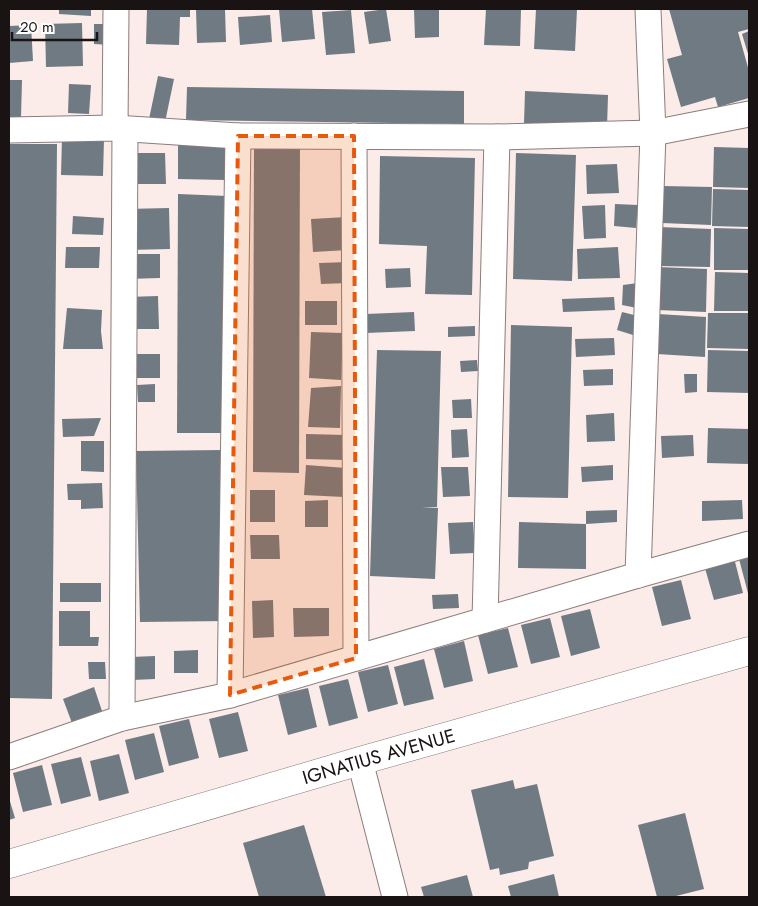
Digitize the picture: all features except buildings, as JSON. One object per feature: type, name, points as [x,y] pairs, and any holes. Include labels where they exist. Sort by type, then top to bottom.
[{"type":"street","points":[[116,9],[120,128],[122,718]]},
{"type":"street","points":[[638,575],[654,133],[648,9]]},
{"type":"street","points":[[9,130],[120,128],[238,136],[497,137],[654,133],[749,114]]},
{"type":"street","points":[[230,695],[238,136]]},
{"type":"street","points":[[354,136],[356,658]]},
{"type":"street","points":[[485,620],[497,137]]},
{"type":"street","points":[[9,757],[122,718],[230,695],[749,544]]},
{"type":"street","name":"IGNATIUS AVENUE","points":[[9,864],[360,761],[749,651]]},
{"type":"street","points":[[360,761],[395,897]]},
{"type":"highlighted area","points":[[238,136],[354,136],[356,658],[230,695]]}]
